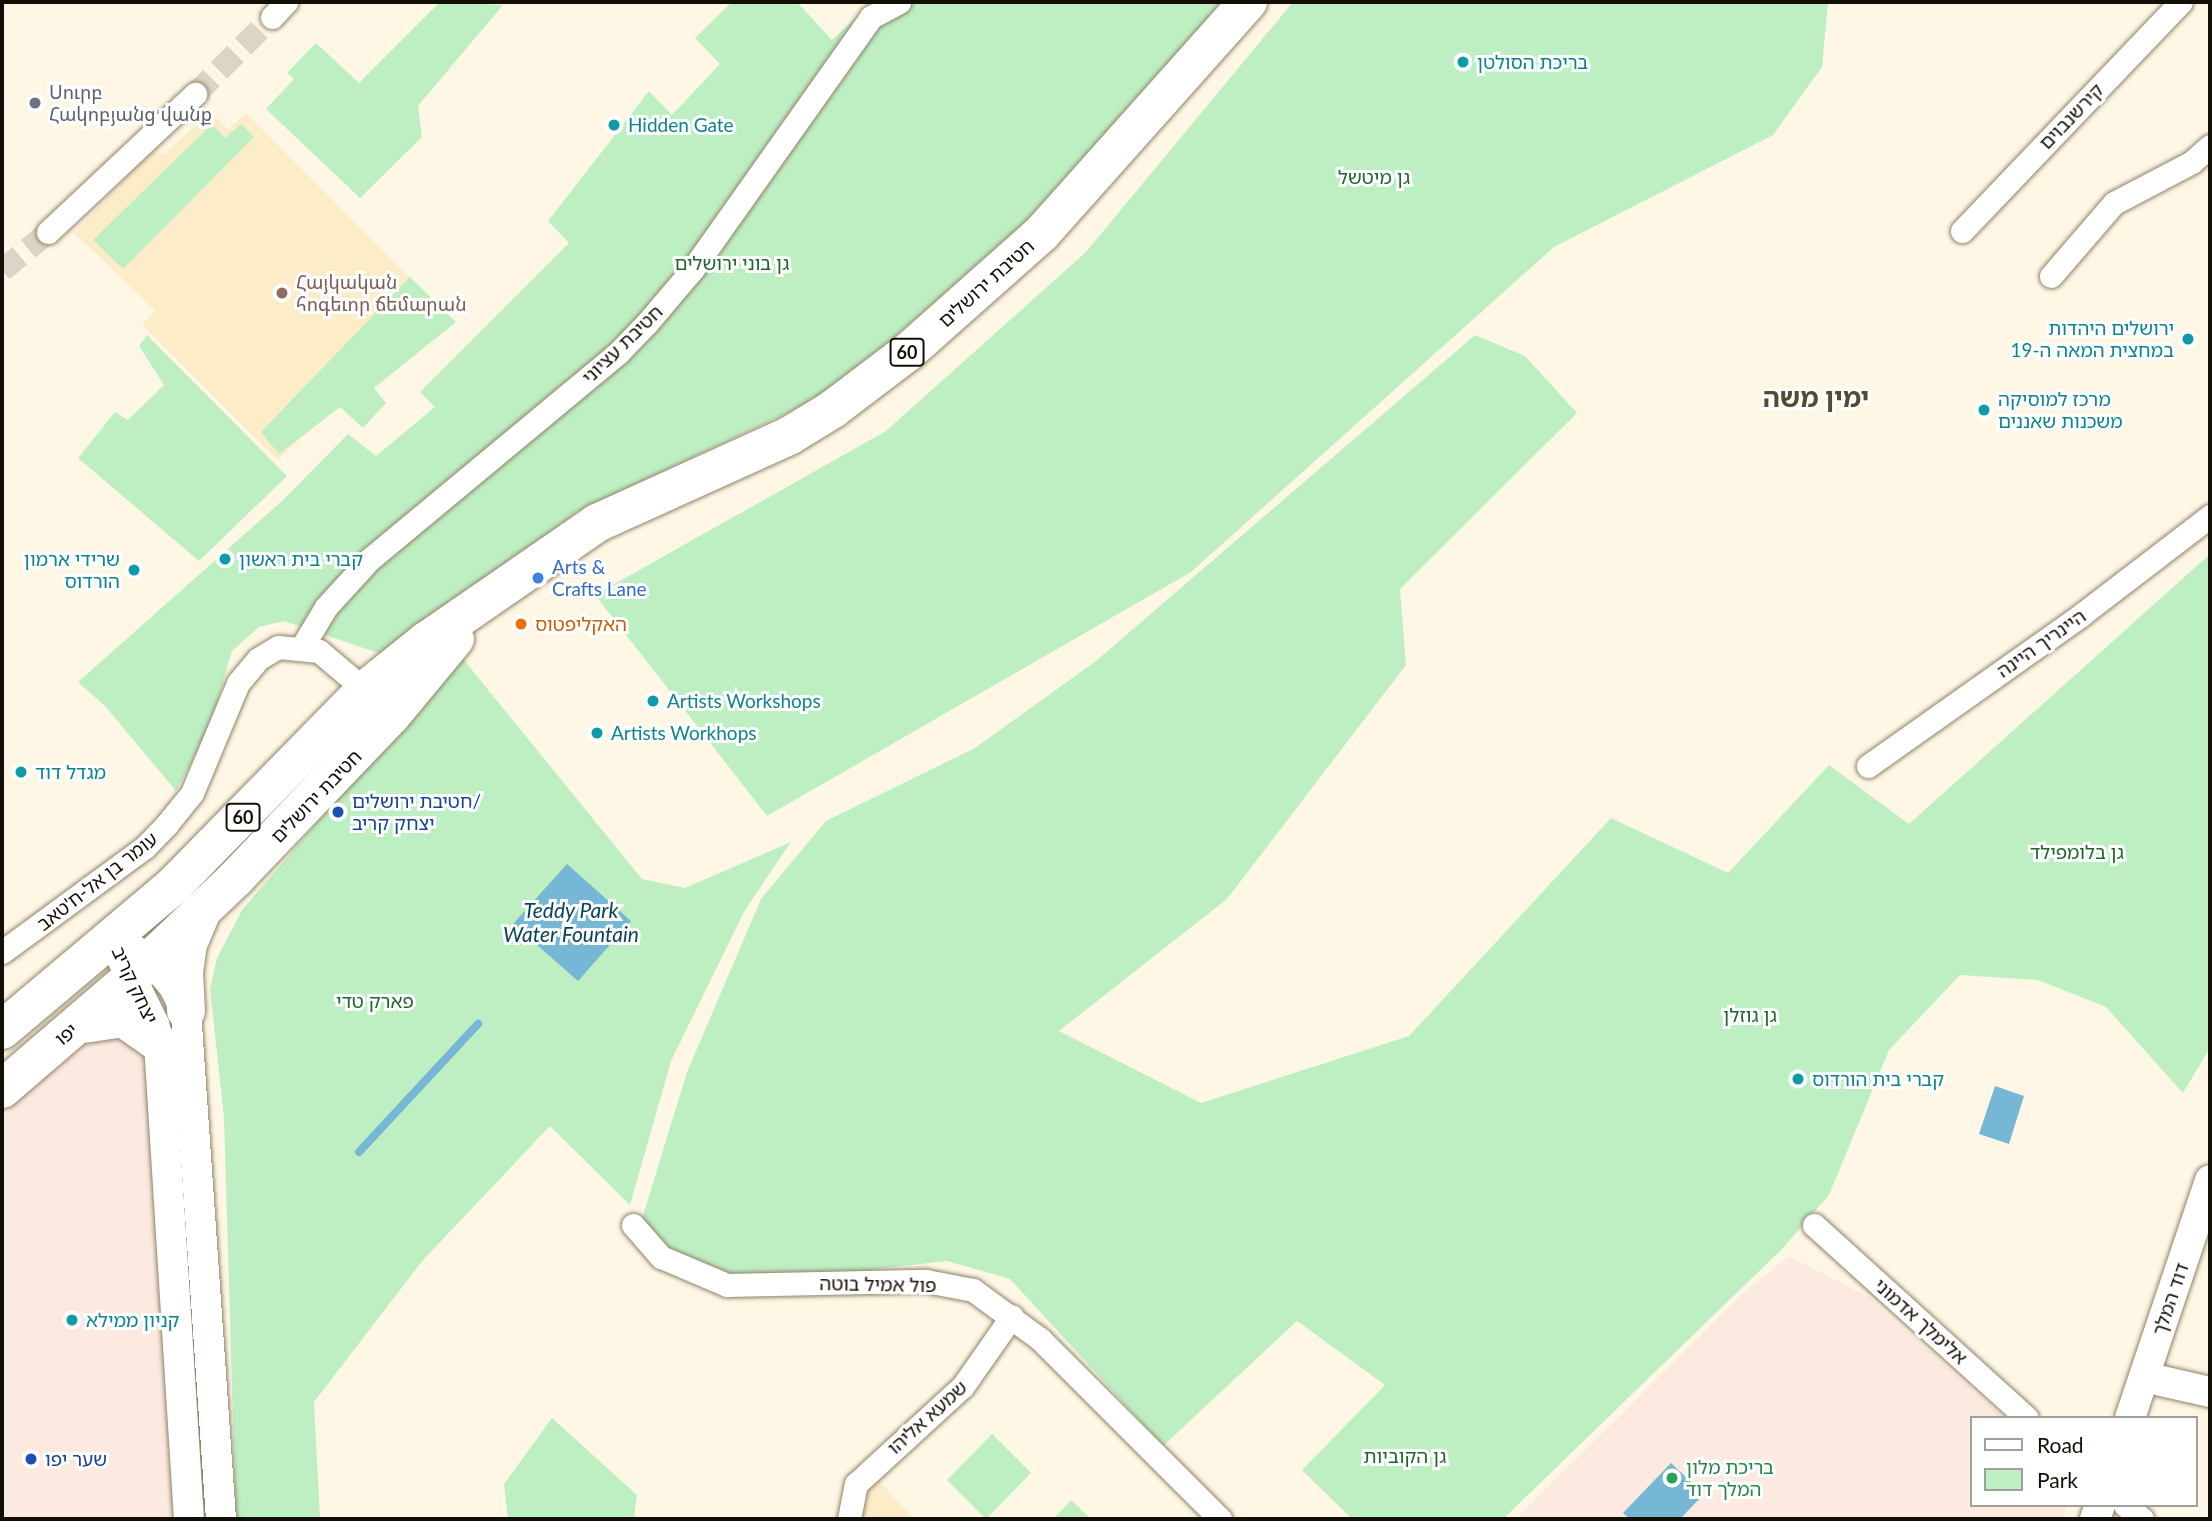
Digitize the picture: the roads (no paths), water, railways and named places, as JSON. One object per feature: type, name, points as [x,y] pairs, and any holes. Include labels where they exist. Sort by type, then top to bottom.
[{"type":"highway","name":"חטיבת ירושלים","points":[[113,938],[378,703],[488,600],[597,523],[789,436],[864,387],[1042,233],[1248,2]]},
{"type":"highway","name":"חטיבת ירושלים","points":[[140,970],[203,908],[378,703]]},
{"type":"highway","points":[[186,1011],[184,972],[188,944],[203,908]]},
{"type":"highway","name":"60","points":[[2,1030],[113,938]]},
{"type":"highway","name":"יפו","points":[[2,1089],[140,970]]},
{"type":"highway","points":[[77,1025],[123,1018],[159,1043]]},
{"type":"street","name":"חטיבת עציוני","points":[[302,647],[326,607],[370,559],[609,361],[647,323],[692,270],[871,17],[899,2]]},
{"type":"street","name":"קירשנבוים","points":[[1962,231],[2181,2]]},
{"type":"street","points":[[48,232],[195,94]]},
{"type":"street","points":[[2051,276],[2114,203],[2192,162],[2210,146]]},
{"type":"street","name":"היינריך היינה","points":[[1868,765],[2081,615],[2210,516]]},
{"type":"street","name":"עומר בן אל-ח'טאב","points":[[2,952],[145,847],[192,793],[238,683],[258,659],[278,647],[302,647]]},
{"type":"street","points":[[302,647],[319,651],[378,703]]},
{"type":"street","name":"יצחק קריב","points":[[113,938],[140,970],[173,985],[186,1011],[220,1519]]},
{"type":"street","name":"יצחק קריב","points":[[140,970],[159,1043],[189,1519]]},
{"type":"street","name":"דוד המלך","points":[[2131,1416],[2210,1180]]},
{"type":"street","name":"פול אמיל בוטה","points":[[633,1225],[661,1257],[727,1284],[926,1281],[973,1290],[1012,1316],[1220,1519]]},
{"type":"street","name":"אלימלך אדמוני","points":[[1814,1225],[2025,1416]]},
{"type":"street","name":"שמעא אליהו","points":[[849,1519],[856,1484],[963,1386],[1012,1316]]},
{"type":"street","points":[[2144,1377],[2210,1392]]},
{"type":"street","points":[[2127,1507],[2142,1519]]},
{"type":"water","name":"Teddy Park Water Fountain","points":[[567,864],[631,921],[578,981],[513,924]]},
{"type":"water","points":[[1995,1086],[2024,1096],[2009,1144],[1979,1134]]},
{"type":"water","name":"בריכת מלון המלך דוד","points":[[1671,1463],[1704,1494],[1680,1519],[1630,1519],[1623,1513]]},
{"type":"waterway","points":[[359,1152],[478,1024]]},
{"type":"tunnel","points":[[195,94],[272,17]]},
{"type":"tunnel","points":[[2,270],[48,232]]},
{"type":"place","name":"בריכת הסולטן","points":[[1463,62]]},
{"type":"place","name":"Սուրբ Հակոբյանց վանք","points":[[35,103]]},
{"type":"place","name":"Hidden Gate","points":[[614,125]]},
{"type":"place","name":"Հայկական հոգեւոր ճեմարան","points":[[282,293]]},
{"type":"place","name":"ירושלים היהדות במחצית המאה ה-19","points":[[2188,339]]},
{"type":"place","name":"מרכז למוסיקה משכנות שאננים","points":[[1984,410]]},
{"type":"place","name":"קברי בית ראשון","points":[[225,559]]},
{"type":"place","name":"שרידי ארמון הורדוס","points":[[134,570]]},
{"type":"place","name":"Arts & Crafts Lane","points":[[538,578]]},
{"type":"place","name":"האקליפטוס","points":[[521,624]]},
{"type":"place","name":"Artists Workshops","points":[[653,701]]},
{"type":"place","name":"Artists Workhops","points":[[597,733]]},
{"type":"place","name":"מגדל דוד","points":[[21,772]]},
{"type":"place","name":"חטיבת ירושלים/ יצחק קריב","points":[[338,812]]},
{"type":"place","name":"קברי בית הורדוס","points":[[1798,1079]]},
{"type":"place","name":"קניון ממילא","points":[[72,1320]]},
{"type":"place","name":"שער יפו","points":[[31,1459]]},
{"type":"place","name":"בריכת מלון המלך דוד","points":[[1672,1478]]},
{"type":"district","name":"ימין משה","points":[[1816,398]]},
{"type":"park label","name":"גן מיטשל","points":[[1374,177]]},
{"type":"park label","name":"גן בוני ירושלים","points":[[732,263]]},
{"type":"park label","name":"גן בלומפילד","points":[[2077,852]]},
{"type":"park label","name":"פארק טדי","points":[[375,1001]]},
{"type":"park label","name":"גן גוזלן","points":[[1750,1015]]},
{"type":"park label","name":"גן הקוביות","points":[[1405,1456]]}]
